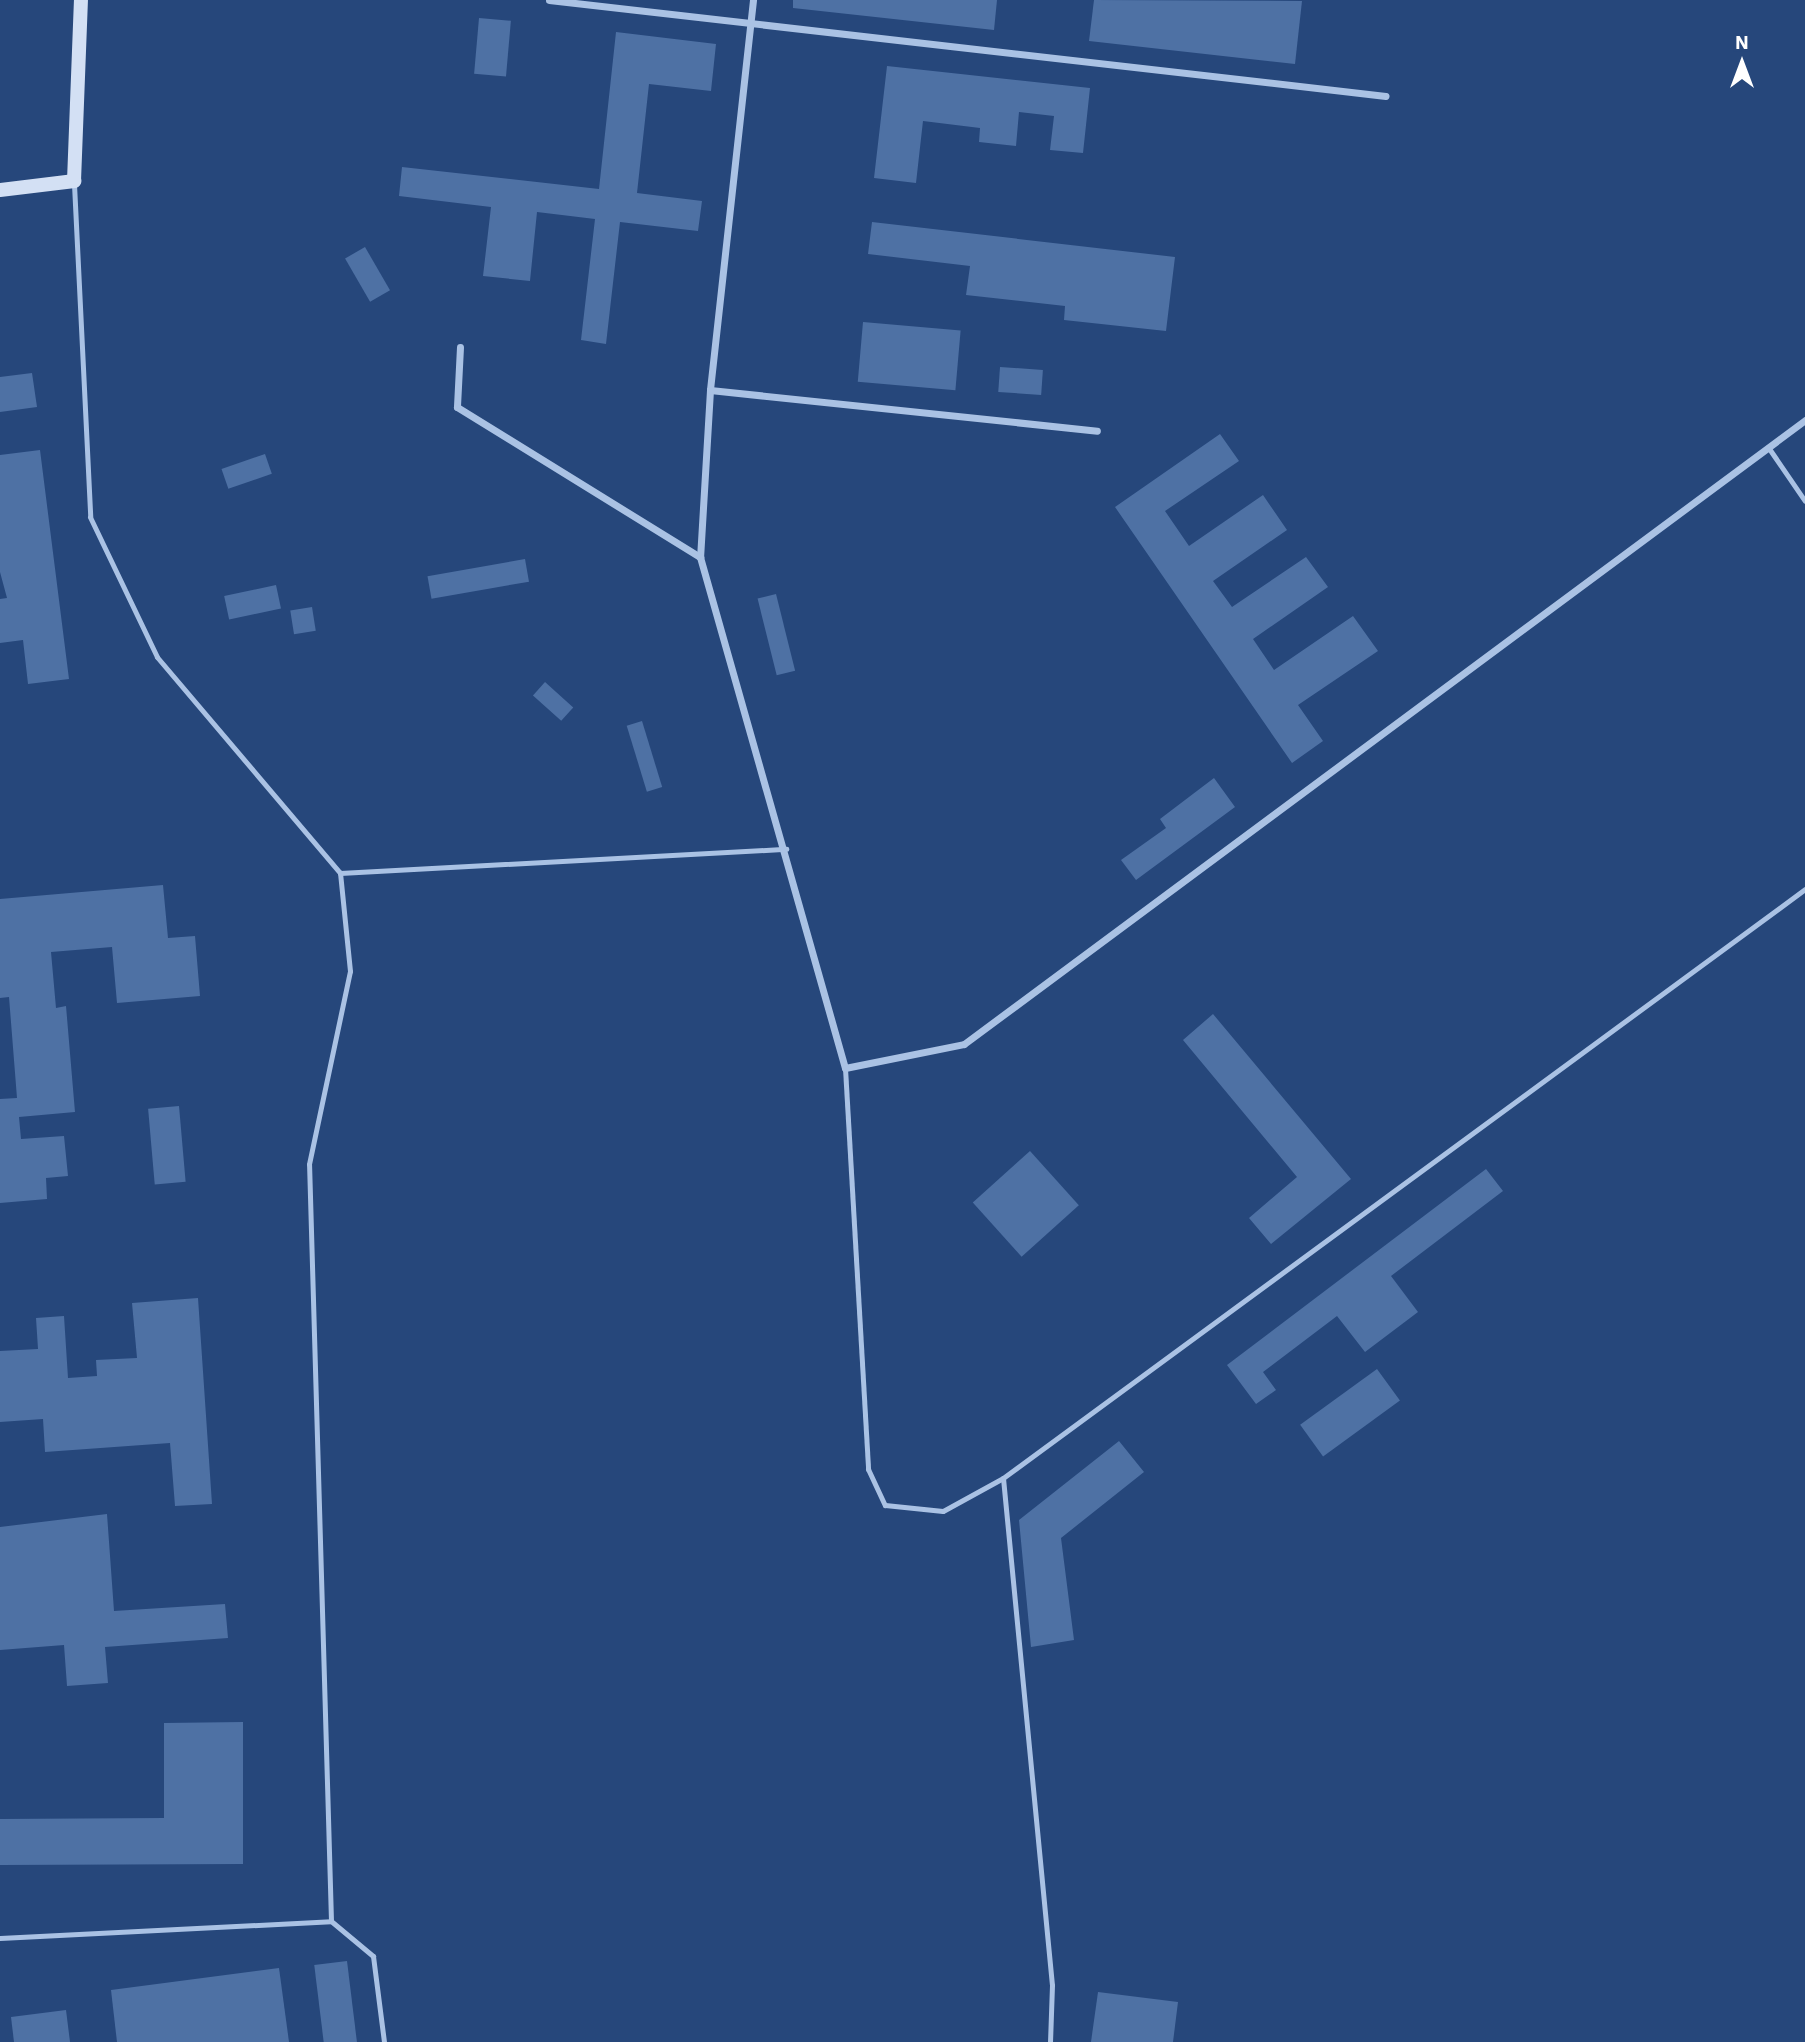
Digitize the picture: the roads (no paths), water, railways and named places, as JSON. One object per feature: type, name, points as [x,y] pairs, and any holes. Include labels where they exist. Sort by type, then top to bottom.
[{"type":"street","points":[[0,190],[74,180],[81,0]]},
{"type":"street","points":[[549,0],[1386,96]]},
{"type":"street","points":[[753,0],[710,390],[699,557],[786,849],[845,1068],[964,1044],[1805,420]]},
{"type":"street","points":[[460,347],[457,407],[699,557]]},
{"type":"street","points":[[710,390],[1097,431]]},
{"type":"lane","points":[[74,180],[90,517],[157,657],[340,873],[350,971],[309,1164],[331,1921]]},
{"type":"lane","points":[[1768,447],[1805,501]]},
{"type":"lane","points":[[340,873],[786,849]]},
{"type":"lane","points":[[845,1068],[868,1469],[885,1505],[943,1510],[1003,1478],[1805,889]]},
{"type":"lane","points":[[1003,1478],[1052,1985],[1050,2042]]},
{"type":"lane","points":[[0,1938],[331,1921],[373,1956],[384,2042]]}]
